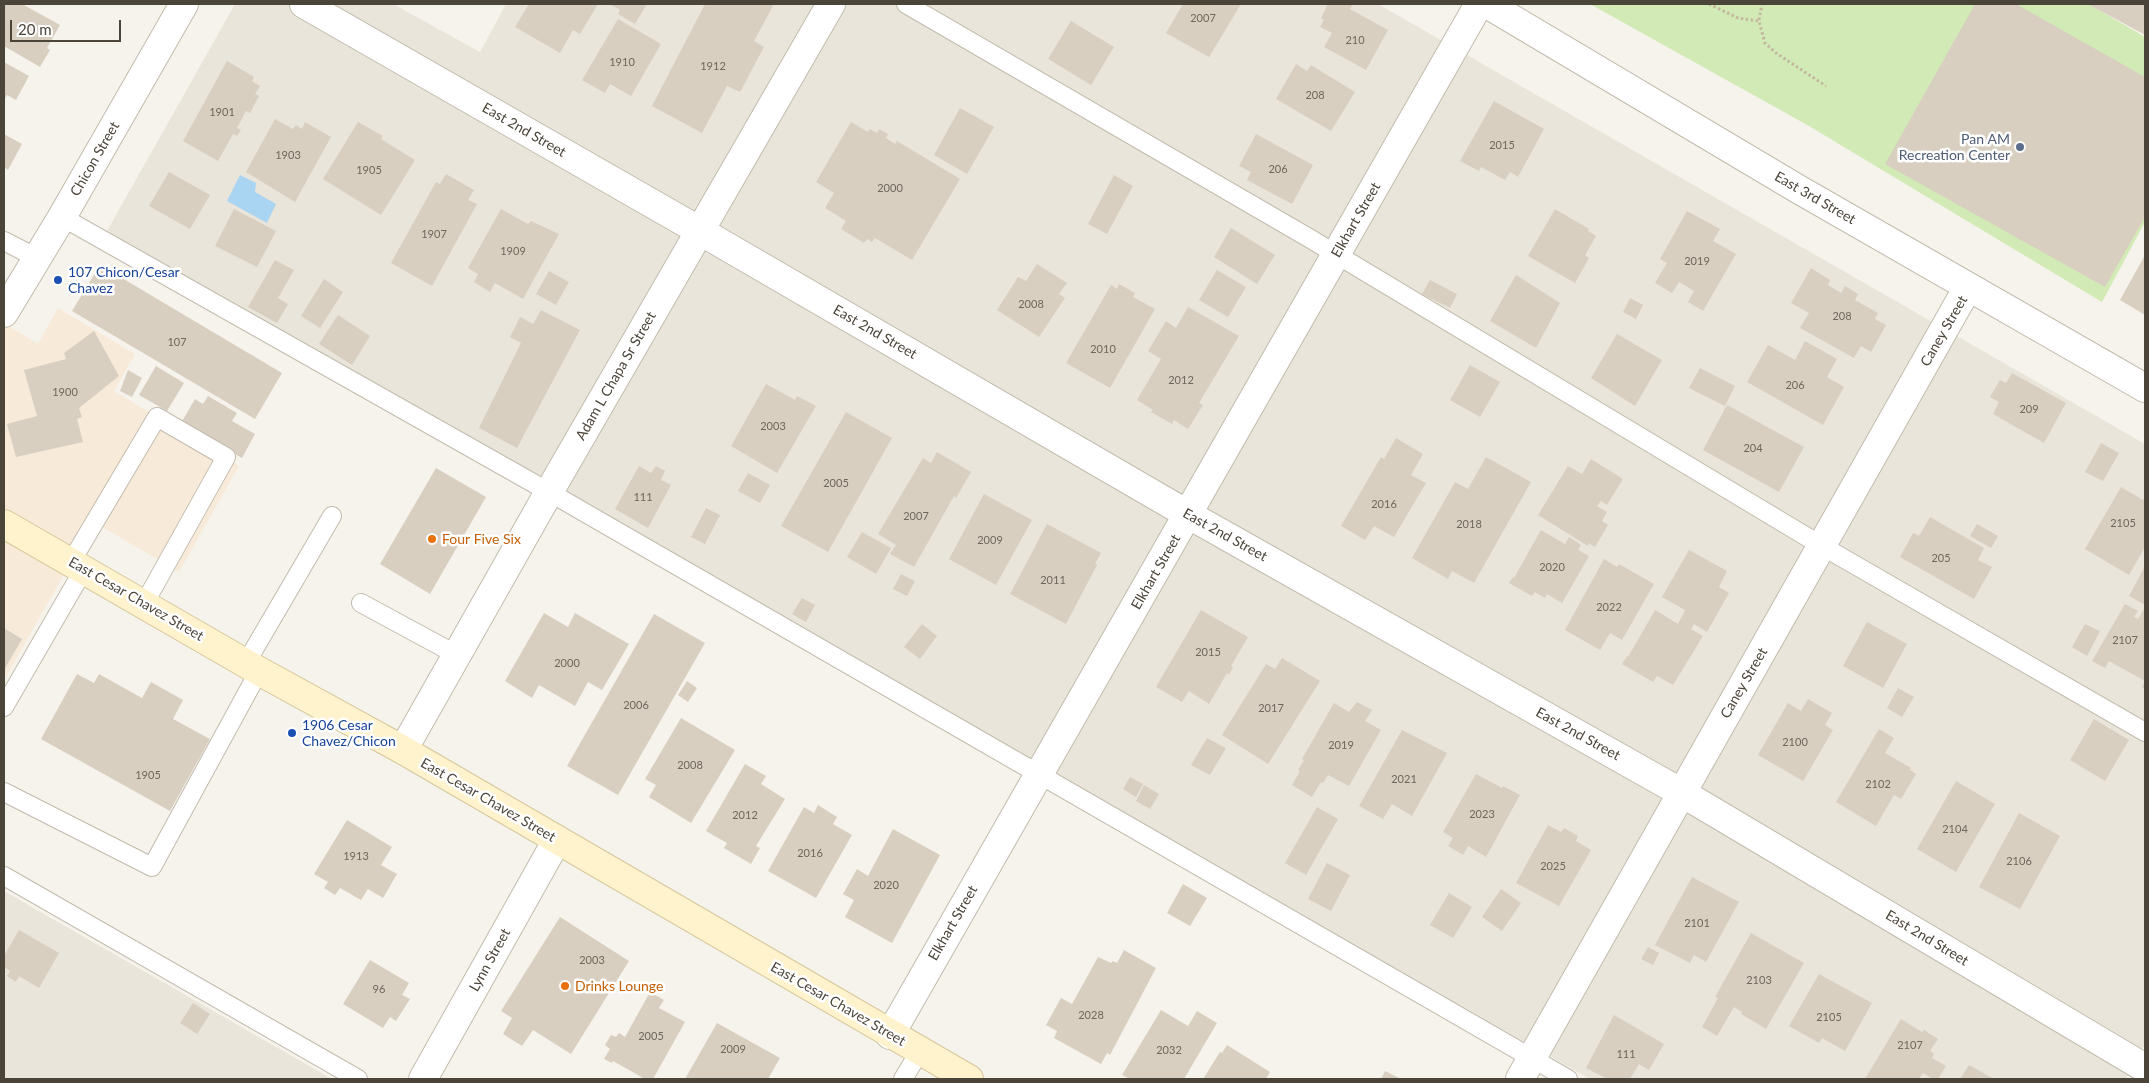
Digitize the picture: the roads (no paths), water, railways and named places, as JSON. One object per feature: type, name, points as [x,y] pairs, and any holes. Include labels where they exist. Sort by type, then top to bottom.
[{"type":"main road","name":"East Cesar Chavez Street","points":[[4,524],[253,667],[403,750],[890,1035],[970,1079]]},
{"type":"street","name":"Chicon Street","points":[[4,313],[62,217],[184,4]]},
{"type":"street","name":"East 2nd Street","points":[[304,4],[1189,515],[1682,792],[2145,1068]]},
{"type":"street","name":"Adam L Chapa Sr Street","points":[[403,750],[549,492],[831,4]]},
{"type":"street","name":"Elkhart Street","points":[[890,1035],[1189,515],[1479,4]]},
{"type":"street","name":"East 3rd Street","points":[[1487,4],[1968,288],[2145,388]]},
{"type":"street","name":"Caney Street","points":[[1526,1069],[1968,288]]},
{"type":"street","name":"Lynn Street","points":[[423,1079],[556,840]]},
{"type":"lane","points":[[906,4],[1336,254],[1822,546],[2145,732]]},
{"type":"lane","points":[[62,217],[549,492],[1039,773],[1526,1069],[1568,1079]]},
{"type":"lane","points":[[4,241],[37,258]]},
{"type":"lane","points":[[4,707],[157,417],[226,457],[144,604]]},
{"type":"lane","points":[[4,792],[152,867],[332,516]]},
{"type":"lane","points":[[361,602],[456,655]]},
{"type":"lane","points":[[4,876],[358,1079]]},
{"type":"lane","points":[[903,1079],[920,1051]]},
{"type":"water","points":[[240,175],[256,183],[255,192],[276,204],[267,223],[227,201]]},
{"type":"place","name":"Pan AM Recreation Center","points":[[2020,147]]},
{"type":"place","name":"107 Chicon/Cesar Chavez","points":[[58,280]]},
{"type":"place","name":"Four Five Six","points":[[432,539]]},
{"type":"place","name":"1906 Cesar Chavez/Chicon","points":[[292,733]]},
{"type":"place","name":"Drinks Lounge","points":[[565,986]]}]
